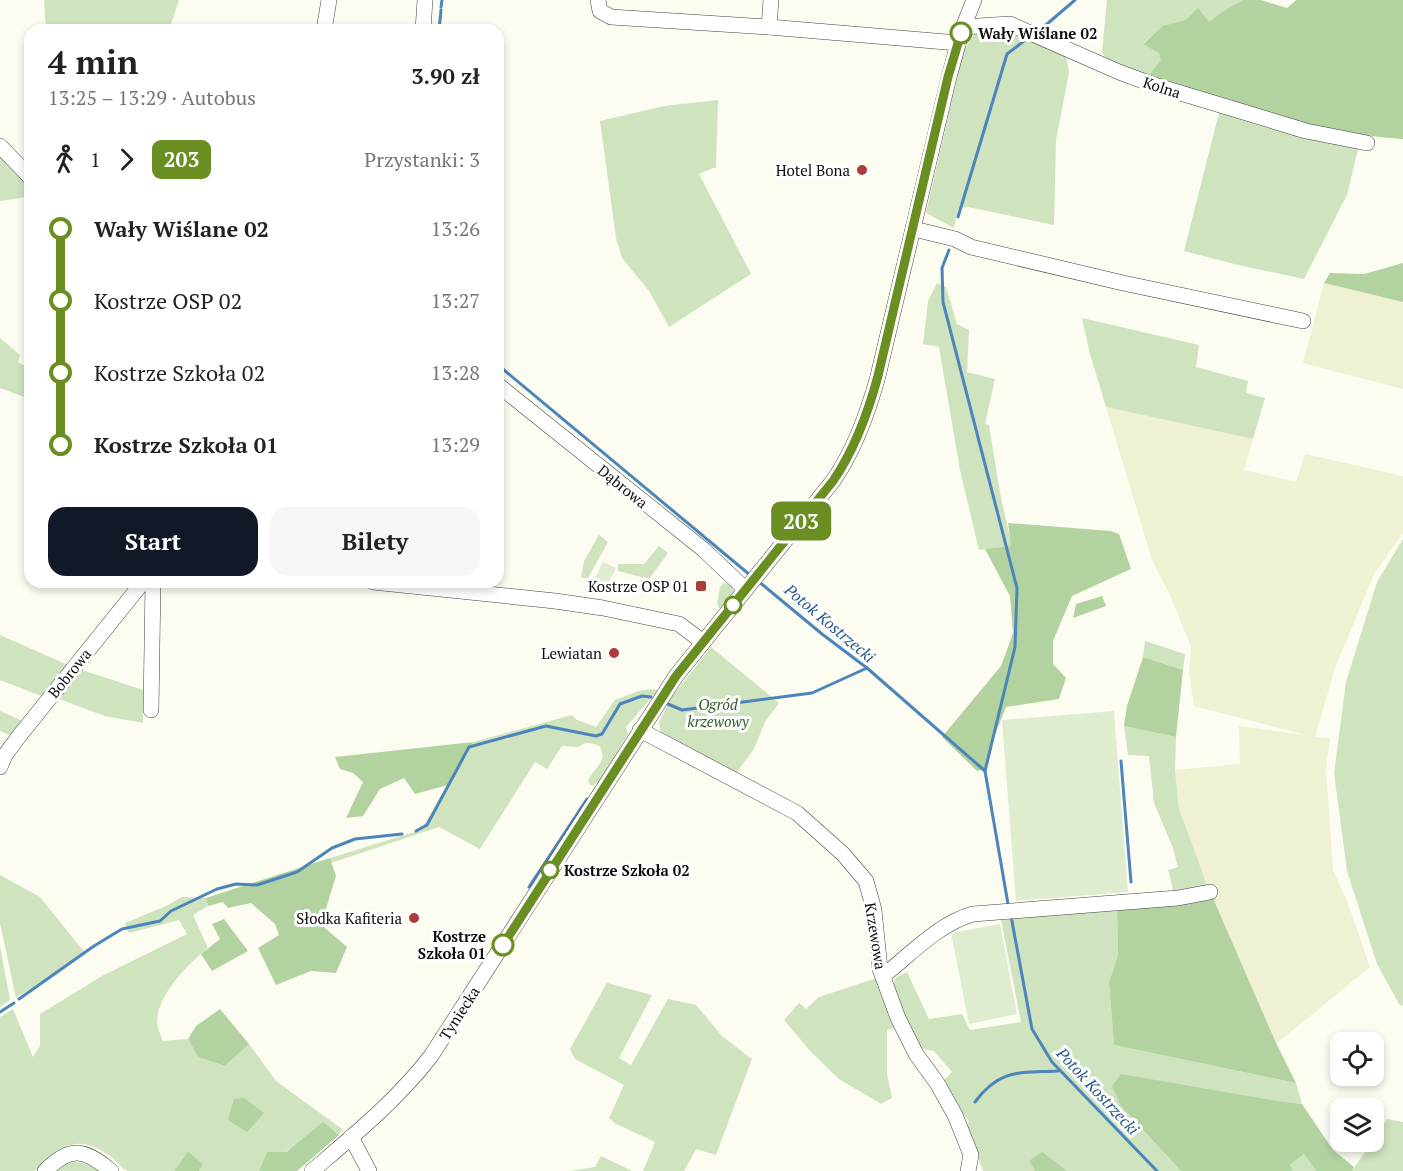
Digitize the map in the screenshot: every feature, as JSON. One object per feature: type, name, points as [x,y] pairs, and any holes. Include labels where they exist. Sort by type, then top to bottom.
[{"type":"street","points":[[325,24],[329,0]]},
{"type":"street","points":[[423,24],[425,0]]},
{"type":"street","points":[[598,0],[600,11],[611,17],[769,27],[958,43]]},
{"type":"street","points":[[769,27],[771,0]]},
{"type":"street","name":"Tyniecka","points":[[312,1171],[410,1083],[431,1056],[676,676],[833,481],[856,441],[878,376],[958,43],[974,0]]},
{"type":"street","name":"Kolna","points":[[963,27],[1010,24],[1154,85],[1306,131],[1367,143]]},
{"type":"street","points":[[0,146],[24,171]]},
{"type":"street","points":[[914,229],[955,239],[971,247],[1123,283],[1303,321]]},
{"type":"street","name":"Dąbrowa","points":[[504,390],[704,550],[753,580]]},
{"type":"street","name":"Bobrowa","points":[[0,767],[20,735],[138,588]]},
{"type":"street","points":[[151,710],[153,588]]},
{"type":"street","points":[[430,588],[555,601],[626,613],[679,624],[703,642]]},
{"type":"street","name":"Krzewowa","points":[[640,730],[797,813],[843,854],[866,881],[874,910],[876,939],[883,976],[916,1054],[938,1083],[955,1115],[977,1171]]},
{"type":"street","points":[[883,976],[940,930],[957,919],[973,914],[1178,898],[1210,892]]},
{"type":"street","points":[[351,1137],[369,1171]]},
{"type":"street","points":[[45,1171],[56,1160],[68,1153],[81,1154],[97,1160],[111,1171]]},
{"type":"street","points":[[968,1171],[971,1155]]},
{"type":"green space","points":[[44,0],[179,0],[171,24],[46,24]]},
{"type":"green space","points":[[1107,0],[1243,0],[1225,10],[1209,23],[1188,21],[1166,26],[1143,43],[1160,53],[1162,60],[1147,78],[1109,63],[1102,52]]},
{"type":"green space","points":[[1243,0],[1261,0],[1287,8],[1296,0],[1403,0],[1403,139],[1370,136],[1305,124],[1147,78],[1161,60],[1159,53],[1143,44],[1163,26],[1186,20],[1198,8],[1209,22]]},
{"type":"green space","points":[[1003,28],[1066,56],[1069,72],[1056,141],[1054,225],[968,207],[958,209],[954,228],[926,213],[963,52],[977,30]]},
{"type":"green space","points":[[718,100],[716,167],[699,174],[751,274],[669,327],[649,291],[622,258],[616,238],[600,121],[664,106]]},
{"type":"green space","points":[[1219,113],[1359,145],[1347,195],[1304,279],[1184,251]]},
{"type":"green space","points":[[0,155],[24,176],[24,197],[0,201]]},
{"type":"green space","points":[[1403,263],[1403,302],[1324,283],[1330,273],[1364,274]]},
{"type":"green space","points":[[937,283],[946,287],[957,324],[969,330],[967,372],[995,379],[985,424],[989,425],[1000,493],[1012,546],[979,550],[960,470],[939,347],[923,344],[928,301]]},
{"type":"green space","points":[[1324,283],[1403,302],[1403,389],[1303,363]]},
{"type":"green space","points":[[1082,318],[1199,345],[1196,367],[1248,381],[1246,393],[1265,398],[1253,439],[1106,407]]},
{"type":"green space","points":[[0,338],[20,355],[18,362],[24,366],[24,397],[0,388]]},
{"type":"green space","points":[[1106,407],[1253,439],[1244,470],[1296,482],[1305,454],[1403,476],[1403,533],[1374,574],[1335,668],[1315,737],[1330,739],[1326,768],[1333,870],[1347,901],[1370,967],[1276,1044],[1191,845],[1179,809],[1175,770],[1240,764],[1239,726],[1306,735],[1194,706],[1189,672],[1191,647],[1170,595],[1152,560]]},
{"type":"green space","points":[[1008,523],[1111,531],[1119,534],[1131,569],[1072,596],[1053,641],[1053,664],[1066,678],[1059,699],[1006,707],[992,742],[987,769],[977,771],[942,737],[1001,666],[1013,633],[1010,596],[985,549],[1011,546]]},
{"type":"green space","points":[[599,535],[608,542],[588,578],[581,578],[584,561]]},
{"type":"green space","points":[[1403,539],[1403,1006],[1399,1004],[1377,964],[1347,871],[1334,773],[1346,682],[1377,582]]},
{"type":"green space","points":[[659,546],[668,553],[649,579],[618,571],[618,564],[644,564]]},
{"type":"green space","points":[[603,562],[616,568],[603,594],[590,588]]},
{"type":"green space","points":[[723,583],[730,584],[734,592],[722,608],[719,608],[717,604]]},
{"type":"green space","points":[[1102,596],[1106,606],[1073,618],[1076,604]]},
{"type":"green space","points":[[0,635],[68,665],[44,697],[0,680]]},
{"type":"green space","points":[[1145,641],[1185,654],[1183,670],[1143,657]]},
{"type":"green space","name":"Ogród krzewowy","points":[[711,647],[779,703],[765,722],[754,749],[736,773],[661,735],[659,722],[671,698]]},
{"type":"green space","points":[[1143,657],[1183,670],[1176,737],[1124,726],[1127,706]]},
{"type":"green space","points":[[79,669],[143,690],[143,723],[105,716],[56,698]]},
{"type":"green space","points":[[650,689],[658,690],[626,727],[628,734],[600,781],[592,786],[588,782],[601,761],[602,752],[599,746],[588,743],[579,747],[562,746],[547,769],[535,762],[480,849],[439,827],[331,863],[330,858],[421,830],[473,742],[572,715],[577,720],[596,727],[615,700]]},
{"type":"green space","points":[[0,711],[25,722],[14,737],[0,731]]},
{"type":"green space","points":[[1114,711],[1128,892],[1016,901],[1002,720]]},
{"type":"green space","points":[[1124,726],[1176,737],[1175,770],[1179,809],[1208,888],[1174,893],[1168,870],[1178,867],[1173,848],[1154,803],[1149,756],[1128,755]]},
{"type":"green space","points":[[473,742],[448,785],[415,794],[404,778],[380,789],[363,816],[346,818],[363,782],[353,773],[340,769],[335,757]]},
{"type":"green space","points":[[330,858],[336,876],[325,912],[325,928],[347,947],[336,973],[311,971],[276,985],[258,948],[279,935],[275,924],[251,903],[228,908],[223,902],[208,906],[206,898]]},
{"type":"green space","points":[[0,875],[40,897],[85,953],[16,998],[0,923]]},
{"type":"green space","points":[[1212,896],[1276,1043],[1296,1083],[1114,1045],[1109,982],[1118,955],[1117,907]]},
{"type":"green space","points":[[182,897],[206,898],[208,906],[193,915],[208,948],[175,981],[162,1001],[157,1022],[163,1041],[188,1039],[198,1057],[225,1066],[249,1044],[276,1081],[342,1129],[339,1135],[323,1123],[285,1152],[267,1152],[259,1171],[199,1171],[203,1164],[188,1151],[174,1171],[128,1171],[99,1149],[79,1144],[70,1145],[52,1154],[35,1171],[0,1171],[0,1017],[13,1009],[33,1057],[40,1046],[40,1014],[102,976],[187,934],[179,920],[129,933],[125,923]]},
{"type":"green space","points":[[1117,907],[1118,955],[1109,982],[1114,1045],[1296,1083],[1302,1104],[1277,1101],[1121,1106],[1181,1171],[1067,1171],[1058,1165],[1029,1161],[1035,1171],[983,1171],[967,1129],[969,1121],[950,1097],[943,1081],[952,1072],[934,1051],[923,1049],[913,1037],[893,986],[896,977],[907,972],[929,1019],[962,1014],[970,1030],[1021,1022],[1001,920]]},
{"type":"green space","points":[[224,919],[248,951],[212,971],[201,954],[220,939],[212,924]]},
{"type":"green space","points":[[1000,924],[1017,1014],[969,1024],[951,933]]},
{"type":"green space","points":[[0,946],[10,1000],[0,1007]]},
{"type":"green space","points":[[877,978],[899,1027],[887,1030],[887,1074],[892,1098],[881,1104],[839,1079],[811,1052],[784,1020],[799,1003],[806,1009],[819,997]]},
{"type":"green space","points":[[607,983],[652,995],[619,1058],[631,1065],[668,999],[696,1005],[722,1036],[752,1059],[716,1155],[696,1149],[684,1171],[643,1171],[655,1142],[616,1124],[609,1118],[624,1085],[575,1059],[570,1049]]},
{"type":"green space","points":[[220,1009],[249,1044],[225,1066],[198,1057],[188,1039],[196,1026]]},
{"type":"green space","points":[[1121,1074],[1302,1104],[1330,1146],[1330,1152],[1335,1152],[1354,1167],[1352,1171],[1316,1171],[1304,1154],[1290,1165],[1293,1171],[1181,1171],[1121,1106],[1112,1086]]},
{"type":"green space","points":[[244,1098],[264,1113],[247,1132],[228,1120],[234,1099]]},
{"type":"green space","points":[[1387,1119],[1403,1122],[1403,1171],[1352,1171],[1365,1152],[1384,1152],[1384,1123]]},
{"type":"green space","points":[[323,1122],[339,1135],[297,1171],[259,1171],[267,1152],[286,1152]]},
{"type":"green space","points":[[188,1151],[203,1164],[199,1171],[174,1171]]},
{"type":"green space","points":[[1042,1152],[1067,1171],[1035,1171],[1029,1161]]},
{"type":"green space","points":[[1304,1154],[1316,1171],[1293,1171],[1290,1165]]},
{"type":"green space","points":[[601,1156],[632,1171],[571,1171],[595,1167]]},
{"type":"green space","points":[[67,1163],[91,1164],[103,1171],[55,1171]]},
{"type":"waterway","name":"Potok Kostrzecki","points":[[441,7],[442,0]]},
{"type":"waterway","points":[[1040,30],[1075,0]]},
{"type":"waterway","name":"Potok Kostrzecki","points":[[440,24],[441,10]]},
{"type":"waterway","points":[[958,217],[1007,54],[1028,38]]},
{"type":"waterway","points":[[949,250],[942,268],[943,302],[1017,588],[1015,647],[985,771]]},
{"type":"waterway","name":"Potok Kostrzecki","points":[[504,370],[750,575]]},
{"type":"waterway","name":"Potok Kostrzecki","points":[[758,581],[867,668],[985,771],[1008,904]]},
{"type":"waterway","points":[[668,704],[682,710],[812,693],[867,668]]},
{"type":"waterway","points":[[416,831],[427,825],[469,747],[546,726],[596,736],[602,734],[620,704],[642,696],[651,697]]},
{"type":"waterway","points":[[1121,761],[1131,882]]},
{"type":"waterway","points":[[529,887],[587,799]]},
{"type":"waterway","points":[[19,999],[122,929],[160,921],[171,911],[217,889],[236,884],[257,885],[297,872],[332,848],[355,839],[402,834]]},
{"type":"waterway","name":"Potok Kostrzecki","points":[[1011,916],[1032,1029],[1052,1062],[1157,1171]]},
{"type":"waterway","points":[[0,1012],[14,1003]]},
{"type":"waterway","points":[[975,1102],[993,1083],[1012,1074],[1058,1071]]},
{"type":"bus line","name":"203","points":[[503,945],[676,676],[833,481],[856,441],[878,376],[948,77],[961,33]]},
{"type":"place","name":"Wały Wiślane 02","points":[[961,33]]},
{"type":"place","name":"Hotel Bona","points":[[862,170]]},
{"type":"place","name":"Kostrze OSP 01","points":[[701,586]]},
{"type":"place","name":"Lewiatan","points":[[614,653]]},
{"type":"place","name":"Kostrze Szkoła 02","points":[[550,870]]},
{"type":"place","name":"Słodka Kafiteria","points":[[414,918]]},
{"type":"place","name":"Kostrze Szkoła 01","points":[[503,945]]}]
